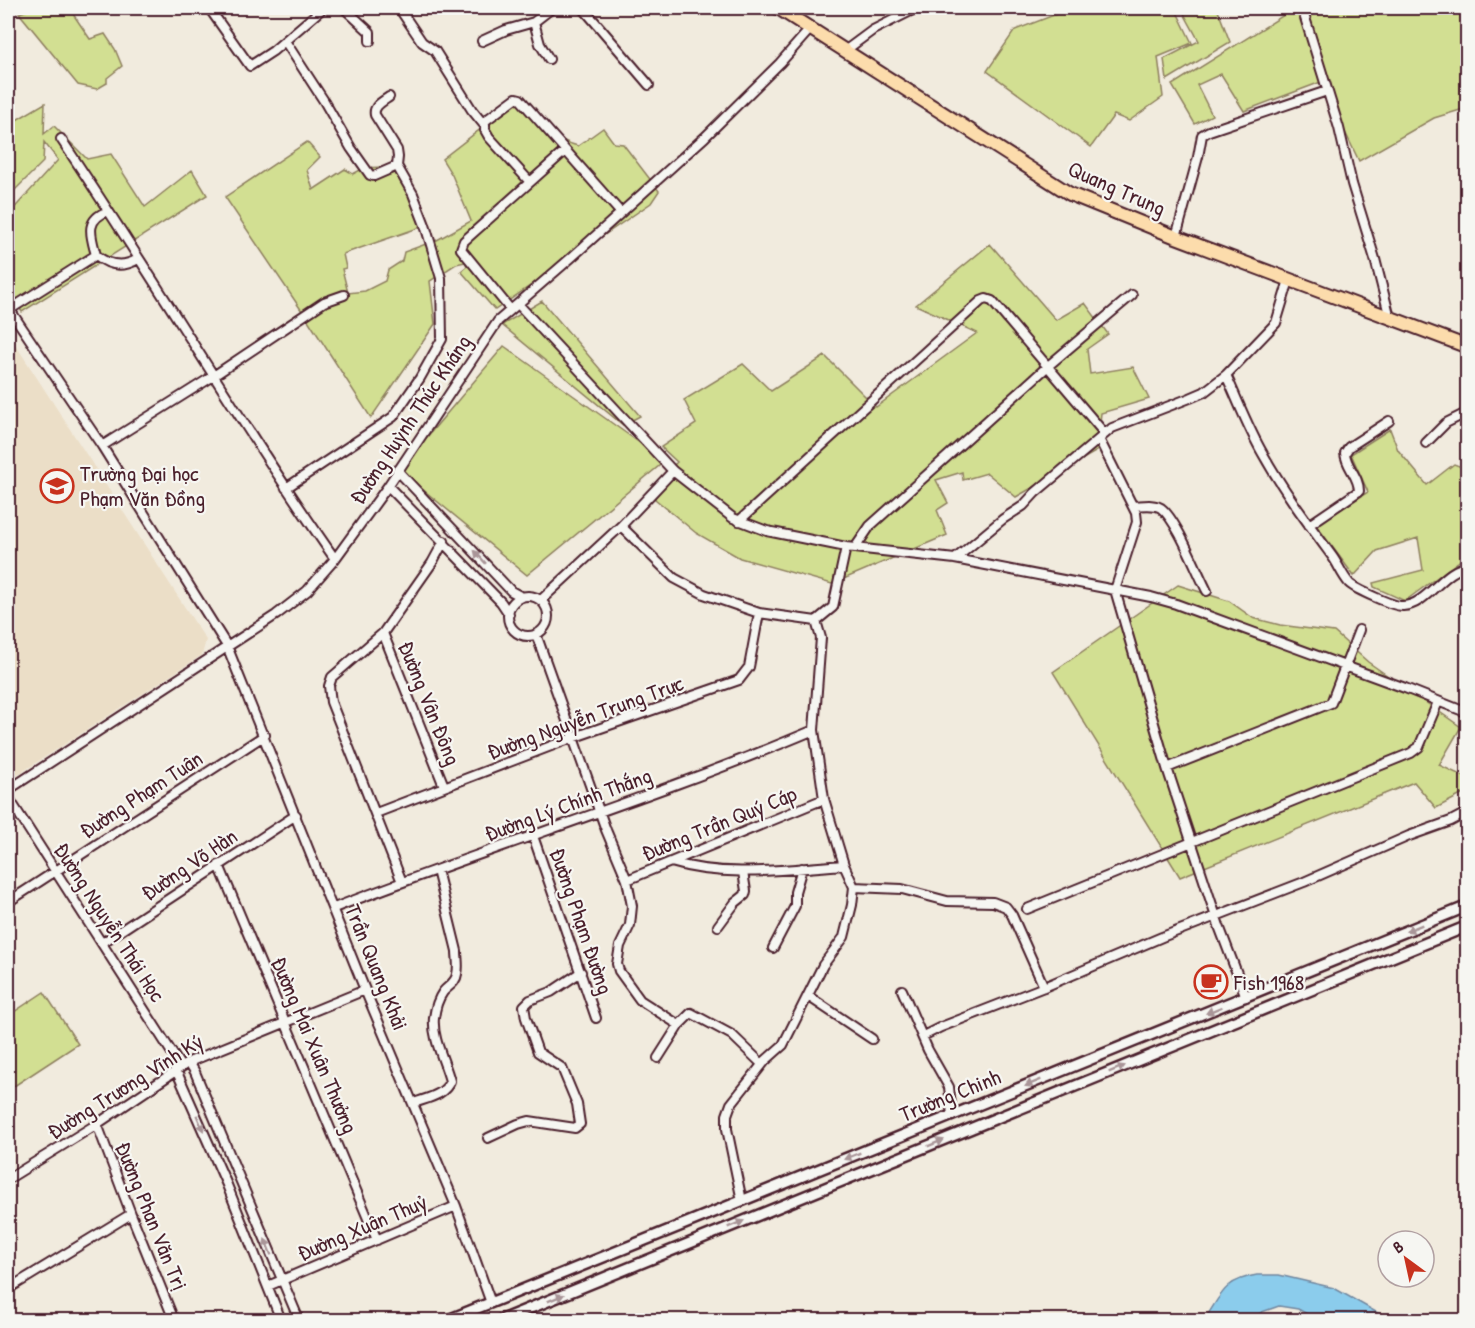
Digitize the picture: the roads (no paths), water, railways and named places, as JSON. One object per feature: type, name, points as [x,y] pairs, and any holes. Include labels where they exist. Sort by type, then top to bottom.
[{"type":"main road","name":"Quang Trung","points":[[778,8],[1070,194],[1467,348]]},
{"type":"street","points":[[209,8],[250,66],[273,51],[323,8]]},
{"type":"street","points":[[344,8],[370,32],[370,40]]},
{"type":"street","points":[[399,8],[422,42],[435,51],[472,110],[485,126]]},
{"type":"street","points":[[482,41],[506,30],[534,22],[552,8]]},
{"type":"street","points":[[583,8],[649,85]]},
{"type":"street","points":[[846,50],[873,30],[917,8]]},
{"type":"street","points":[[1302,8],[1339,128],[1352,184],[1390,318]]},
{"type":"street","points":[[534,22],[540,44],[549,59]]},
{"type":"street","name":"Đường Huỳnh Thúc Kháng","points":[[8,790],[276,615],[307,591],[335,559],[388,486],[498,321],[713,129],[780,63],[811,28]]},
{"type":"street","points":[[285,41],[370,175],[374,177],[397,165]]},
{"type":"street","points":[[1176,237],[1202,135],[1326,91]]},
{"type":"street","points":[[286,488],[393,417],[420,378],[442,339],[441,278],[413,194],[397,165],[397,150],[389,141],[374,111],[389,97]]},
{"type":"street","points":[[530,182],[489,137],[484,121],[516,98],[520,99],[620,212]]},
{"type":"street","points":[[61,139],[286,488],[335,559]]},
{"type":"street","points":[[510,309],[461,249],[464,241],[565,151]]},
{"type":"street","points":[[108,211],[100,214],[91,226],[96,255],[103,262],[115,265],[130,264],[138,259]]},
{"type":"street","points":[[8,308],[96,255]]},
{"type":"street","points":[[955,559],[1003,519],[1023,506],[1035,493],[1112,428],[1204,392],[1226,375],[1276,323],[1289,280]]},
{"type":"street","points":[[102,446],[215,375],[324,302],[344,295]]},
{"type":"street","points":[[621,526],[674,578],[704,594],[759,613],[816,621],[833,607],[850,547],[870,526],[1048,366],[1132,295]]},
{"type":"street","points":[[739,521],[981,301],[986,299],[992,301],[1048,366],[1102,436],[1137,513],[1137,522],[1114,590],[1191,843],[1253,1014]]},
{"type":"street","points":[[518,304],[673,471],[739,521],[767,531],[850,547],[955,559],[1176,604],[1467,713]]},
{"type":"street","name":"Trần Quang Khải","points":[[8,308],[102,446],[227,646],[495,1301]]},
{"type":"street","points":[[1226,375],[1263,454],[1290,499],[1335,559],[1351,585],[1397,606],[1406,606],[1419,601],[1451,574],[1464,566],[1467,567]]},
{"type":"street","points":[[1426,443],[1446,423],[1467,412]]},
{"type":"street","points":[[1309,525],[1359,490],[1359,483],[1345,460],[1345,453],[1349,447],[1389,421]]},
{"type":"street","points":[[397,470],[511,591],[522,597],[534,597],[541,600],[546,606],[547,622],[543,630],[536,634],[528,636],[515,630],[510,624],[509,614],[513,603],[522,597]]},
{"type":"street","points":[[541,600],[621,526],[673,471]]},
{"type":"street","points":[[388,486],[444,541],[501,602],[509,614]]},
{"type":"street","points":[[1133,506],[1155,506],[1166,513],[1207,591]]},
{"type":"street","points":[[402,882],[332,702],[329,686],[332,676],[383,633],[432,563],[444,541]]},
{"type":"street","name":"Đường Nguyễn Trung Trực","points":[[376,813],[572,738],[740,680],[749,667],[759,613]]},
{"type":"street","points":[[742,1201],[727,1129],[727,1115],[737,1095],[762,1064],[783,1045],[823,965],[844,937],[849,923],[854,887],[844,865],[824,799],[814,730],[821,638],[816,621]]},
{"type":"street","points":[[1167,768],[1331,703],[1359,630]]},
{"type":"street","name":"Đường Vân Đông","points":[[383,633],[444,786]]},
{"type":"street","points":[[536,634],[572,738],[627,879],[632,906],[630,925],[620,946],[617,964],[619,971],[640,1000],[679,1025]]},
{"type":"street","points":[[1027,909],[1411,753],[1419,747],[1438,702]]},
{"type":"street","name":"Đường Lý Chính Thắng","points":[[334,908],[750,757],[814,730]]},
{"type":"street","name":"Đường Phạm Tuân","points":[[8,902],[265,735]]},
{"type":"street","name":"Đường Nguyễn Thái Học","points":[[8,797],[182,1066],[203,1092],[299,1320]]},
{"type":"street","name":"Đường Trần Quý Cáp","points":[[627,879],[824,799]]},
{"type":"street","points":[[923,1036],[1304,882],[1409,836],[1451,821],[1467,812]]},
{"type":"street","name":"Đường Võ Hàn","points":[[102,943],[296,815]]},
{"type":"street","name":"Đường Phạm Đường","points":[[534,836],[596,1018]]},
{"type":"street","points":[[670,862],[693,869],[743,872],[844,865]]},
{"type":"street","name":"Đường Mai Xuân Thưởng","points":[[219,865],[377,1240]]},
{"type":"street","points":[[773,948],[795,906],[795,892],[802,868]]},
{"type":"street","points":[[414,1104],[441,1093],[448,1087],[450,1081],[435,1034],[434,1019],[439,1000],[457,975],[458,964],[437,870]]},
{"type":"street","points":[[718,926],[746,891],[743,872]]},
{"type":"street","points":[[854,887],[902,889],[947,901],[993,902],[1006,907],[1012,915],[1044,987]]},
{"type":"street","name":"Trường Chinh","points":[[448,1320],[1467,906]]},
{"type":"street","name":"Trường Chinh","points":[[503,1320],[1467,926]]},
{"type":"street","points":[[488,1138],[529,1121],[575,1128],[580,1124],[577,1104],[562,1068],[538,1052],[524,1006],[530,1000],[551,992],[581,972]]},
{"type":"street","name":"Đường Trương Vĩnh Ký","points":[[8,1179],[97,1124],[182,1066],[366,990]]},
{"type":"street","points":[[902,990],[931,1057],[949,1087],[954,1114],[965,1131]]},
{"type":"street","points":[[808,996],[872,1039]]},
{"type":"street","points":[[658,1058],[679,1025],[691,1013],[732,1035],[762,1064]]},
{"type":"street","name":"Đường Nguyễn Thái Học","points":[[182,1066],[196,1114],[281,1320]]},
{"type":"street","name":"Đường Phan Văn Trị","points":[[97,1124],[130,1214],[174,1320]]},
{"type":"street","name":"Đường Xuân Thuỷ","points":[[268,1286],[456,1206]]},
{"type":"street","points":[[8,1289],[130,1214]]},
{"type":"street","points":[[495,1301],[503,1320]]},
{"type":"water","points":[[1257,1275],[1279,1275],[1334,1288],[1390,1320],[1318,1320],[1298,1309],[1279,1306],[1262,1312],[1250,1320],[1204,1320],[1224,1290],[1237,1281]]},
{"type":"place","name":"Trường Đại học Phạm Văn Đồng","points":[[57,486]]},
{"type":"place","name":"Fish 1968","points":[[1211,982]]}]
